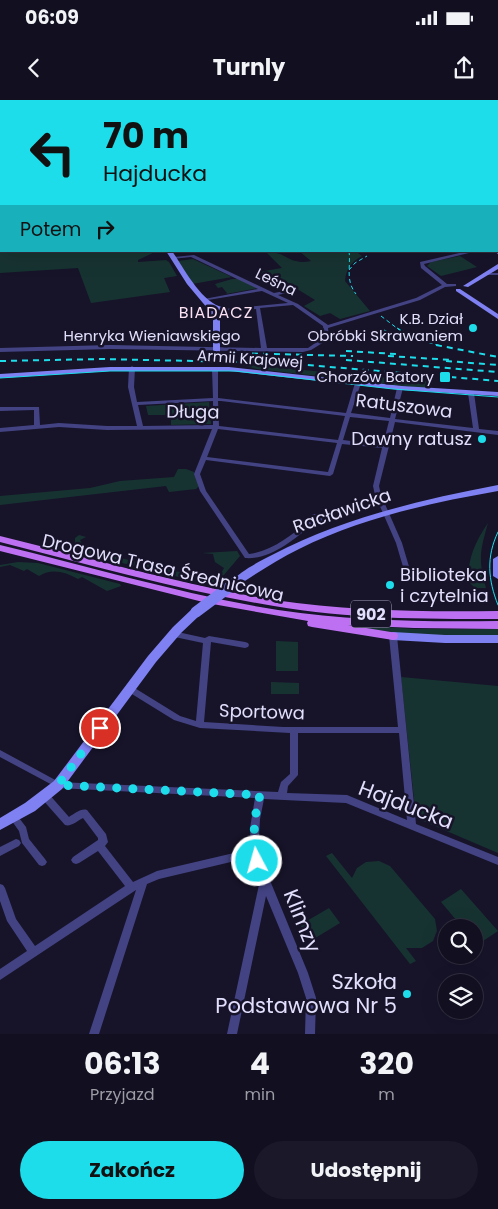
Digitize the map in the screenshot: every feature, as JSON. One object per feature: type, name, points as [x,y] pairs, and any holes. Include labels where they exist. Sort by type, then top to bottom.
[{"type":"main road","name":"Drogowa Trasa Średnicowa","points":[[0,539],[206,590],[267,602],[324,610],[381,614],[498,615]]},
{"type":"main road","name":"Drogowa Trasa Średnicowa","points":[[0,548],[200,598],[275,613],[382,624],[498,625]]},
{"type":"main road","points":[[275,613],[322,626],[392,636]]},
{"type":"street","points":[[171,252],[188,283],[214,310],[217,351]]},
{"type":"street","points":[[452,252],[456,255]]},
{"type":"street","points":[[470,252],[427,260],[422,265],[498,317]]},
{"type":"street","name":"Leśna","points":[[174,258],[192,256],[276,295],[317,318],[327,327]]},
{"type":"street","points":[[327,327],[474,280],[498,266]]},
{"type":"street","points":[[486,274],[498,274]]},
{"type":"street","points":[[205,301],[263,289]]},
{"type":"street","points":[[270,306],[276,295],[292,290]]},
{"type":"street","points":[[214,310],[293,304]]},
{"type":"street","points":[[258,308],[264,348]]},
{"type":"street","name":"Henryka Wieniawskiego","points":[[0,350],[110,347],[217,351],[264,348],[303,350],[327,338],[327,327]]},
{"type":"street","points":[[215,367],[216,427],[197,474],[203,491],[247,556],[259,555],[283,544],[312,522],[320,523],[328,531]]},
{"type":"street","name":"Armii Krajowej","points":[[0,378],[215,367],[400,389],[498,398]]},
{"type":"street","points":[[131,370],[131,382],[140,427]]},
{"type":"street","points":[[203,458],[330,474],[358,384]]},
{"type":"street","points":[[400,389],[376,486],[402,552],[407,570]]},
{"type":"street","name":"Armii Krajowej","points":[[472,395],[498,394]]},
{"type":"street","points":[[472,395],[476,430]]},
{"type":"street","name":"Ratuszowa","points":[[135,404],[216,399],[498,433]]},
{"type":"street","points":[[0,409],[37,408],[37,426]]},
{"type":"street","name":"Długa","points":[[0,430],[37,426],[216,427],[385,447]]},
{"type":"street","name":"Racławicka","points":[[0,825],[45,796],[58,785],[173,634],[196,612],[236,582],[286,550],[328,531],[458,494],[498,488]]},
{"type":"street","points":[[498,559],[498,576]]},
{"type":"street","points":[[173,634],[207,641],[209,639],[245,645]]},
{"type":"street","points":[[412,825],[392,636],[498,639]]},
{"type":"street","points":[[200,725],[207,641]]},
{"type":"street","name":"Sportowa","points":[[130,689],[177,718],[200,725],[242,729],[402,730]]},
{"type":"street","points":[[282,796],[284,784],[294,775],[294,730]]},
{"type":"street","points":[[0,753],[58,785]]},
{"type":"street","name":"Hajducka","points":[[58,785],[347,799],[498,861]]},
{"type":"street","name":"Klimzy","points":[[260,795],[254,818],[255,852],[311,998],[312,1018],[310,1034]]},
{"type":"street","points":[[45,796],[68,822],[84,813],[103,837],[103,842],[76,860]]},
{"type":"street","points":[[13,817],[23,830],[25,840],[42,862]]},
{"type":"street","points":[[0,852],[16,842]]},
{"type":"street","points":[[98,845],[131,887]]},
{"type":"street","points":[[0,974],[131,887],[157,875],[255,852]]},
{"type":"street","points":[[232,1034],[265,880]]},
{"type":"street","points":[[94,1034],[143,882]]},
{"type":"street","points":[[0,888],[12,921],[34,952]]},
{"type":"green space","points":[[0,252],[155,252],[138,260],[138,262],[166,260],[177,276],[164,278],[170,292],[91,303],[78,268],[0,273]]},
{"type":"green space","points":[[300,252],[356,252],[362,256],[350,266],[345,281],[370,311],[340,319],[330,313],[320,316],[304,306],[315,300],[286,282],[274,284],[259,272],[282,268],[267,253],[278,254],[297,261],[311,261]]},
{"type":"green space","points":[[460,256],[477,267],[441,276],[427,266],[431,262]]},
{"type":"green space","points":[[193,259],[232,277],[192,284],[178,261]]},
{"type":"green space","points":[[239,279],[258,288],[226,294],[222,287],[218,288],[215,284]]},
{"type":"green space","points":[[238,364],[433,382],[430,389],[257,369]]},
{"type":"green space","points":[[209,402],[211,424],[171,425],[171,415],[148,415],[146,406]]},
{"type":"green space","points":[[178,469],[194,472],[199,486],[196,489],[169,492],[166,486],[0,505],[0,496],[90,488],[120,481],[174,477]]},
{"type":"green space","points":[[488,523],[481,555],[486,588],[475,588],[468,581],[469,565],[479,537]]},
{"type":"green space","points":[[79,535],[86,537],[80,540],[84,548],[91,547],[91,551],[217,581],[224,568],[215,562],[213,554],[202,553],[237,551],[240,556],[223,576],[221,579],[224,584],[219,587],[86,554],[75,546],[75,538]]},
{"type":"green space","points":[[18,562],[38,563],[120,584],[121,586],[107,591],[82,577],[78,579],[68,574],[54,572],[39,576],[27,569],[24,571],[10,565],[0,567],[0,565]]},
{"type":"green space","points":[[324,623],[415,629],[498,629],[498,636],[414,635]]},
{"type":"green space","points":[[276,641],[298,642],[298,671],[276,671]]},
{"type":"green space","points":[[401,677],[498,686],[498,853],[416,818]]},
{"type":"green space","points":[[271,682],[299,683],[299,694],[271,694]]},
{"type":"green space","points":[[332,853],[352,878],[357,868],[366,862],[379,861],[390,866],[435,919],[437,931],[433,941],[422,948],[406,948],[416,961],[410,964],[326,856]]},
{"type":"green space","points":[[461,889],[498,931],[483,941],[483,919],[455,919],[441,902]]},
{"type":"green space","points":[[329,908],[340,923],[312,940],[300,925]]},
{"type":"waterway","points":[[439,434],[450,436]]},
{"type":"tunnel","points":[[216,363],[217,354]]},
{"type":"tram line","points":[[0,378],[110,371],[235,371],[393,389],[498,397]]},
{"type":"tram line","points":[[498,532],[490,559],[490,578],[498,605]]},
{"type":"railway","points":[[349,252],[349,270]]},
{"type":"railway","points":[[349,270],[355,263],[367,256]]},
{"type":"railway","points":[[349,270],[349,278],[356,294]]},
{"type":"railway","points":[[381,316],[402,332]]},
{"type":"railway","points":[[397,328],[420,340],[441,346]]},
{"type":"railway","points":[[384,330],[409,342]]},
{"type":"railway","points":[[436,345],[441,346]]},
{"type":"railway","points":[[441,346],[498,357]]},
{"type":"railway","points":[[346,351],[396,354]]},
{"type":"railway","points":[[230,353],[353,356]]},
{"type":"railway","points":[[388,356],[453,360]]},
{"type":"railway","points":[[0,361],[103,359],[283,363],[498,381]]},
{"type":"railway","points":[[346,360],[498,372]]},
{"type":"railway","points":[[446,361],[498,365]]},
{"type":"place","name":"K.B. Dział Obróbki Skrawaniem","points":[[473,328]]},
{"type":"place","name":"Chorzów Batory","points":[[445,377]]},
{"type":"place","name":"Dawny ratusz","points":[[482,439]]},
{"type":"place","name":"Biblioteka i czytelnia","points":[[390,585]]},
{"type":"place","name":"Szkoła Podstawowa Nr 5","points":[[407,994]]},
{"type":"district","name":"BIADACZ","points":[[216,312]]},
{"type":"route","points":[[100,728],[58,785],[260,795],[254,818],[254,847],[257,861]]}]
